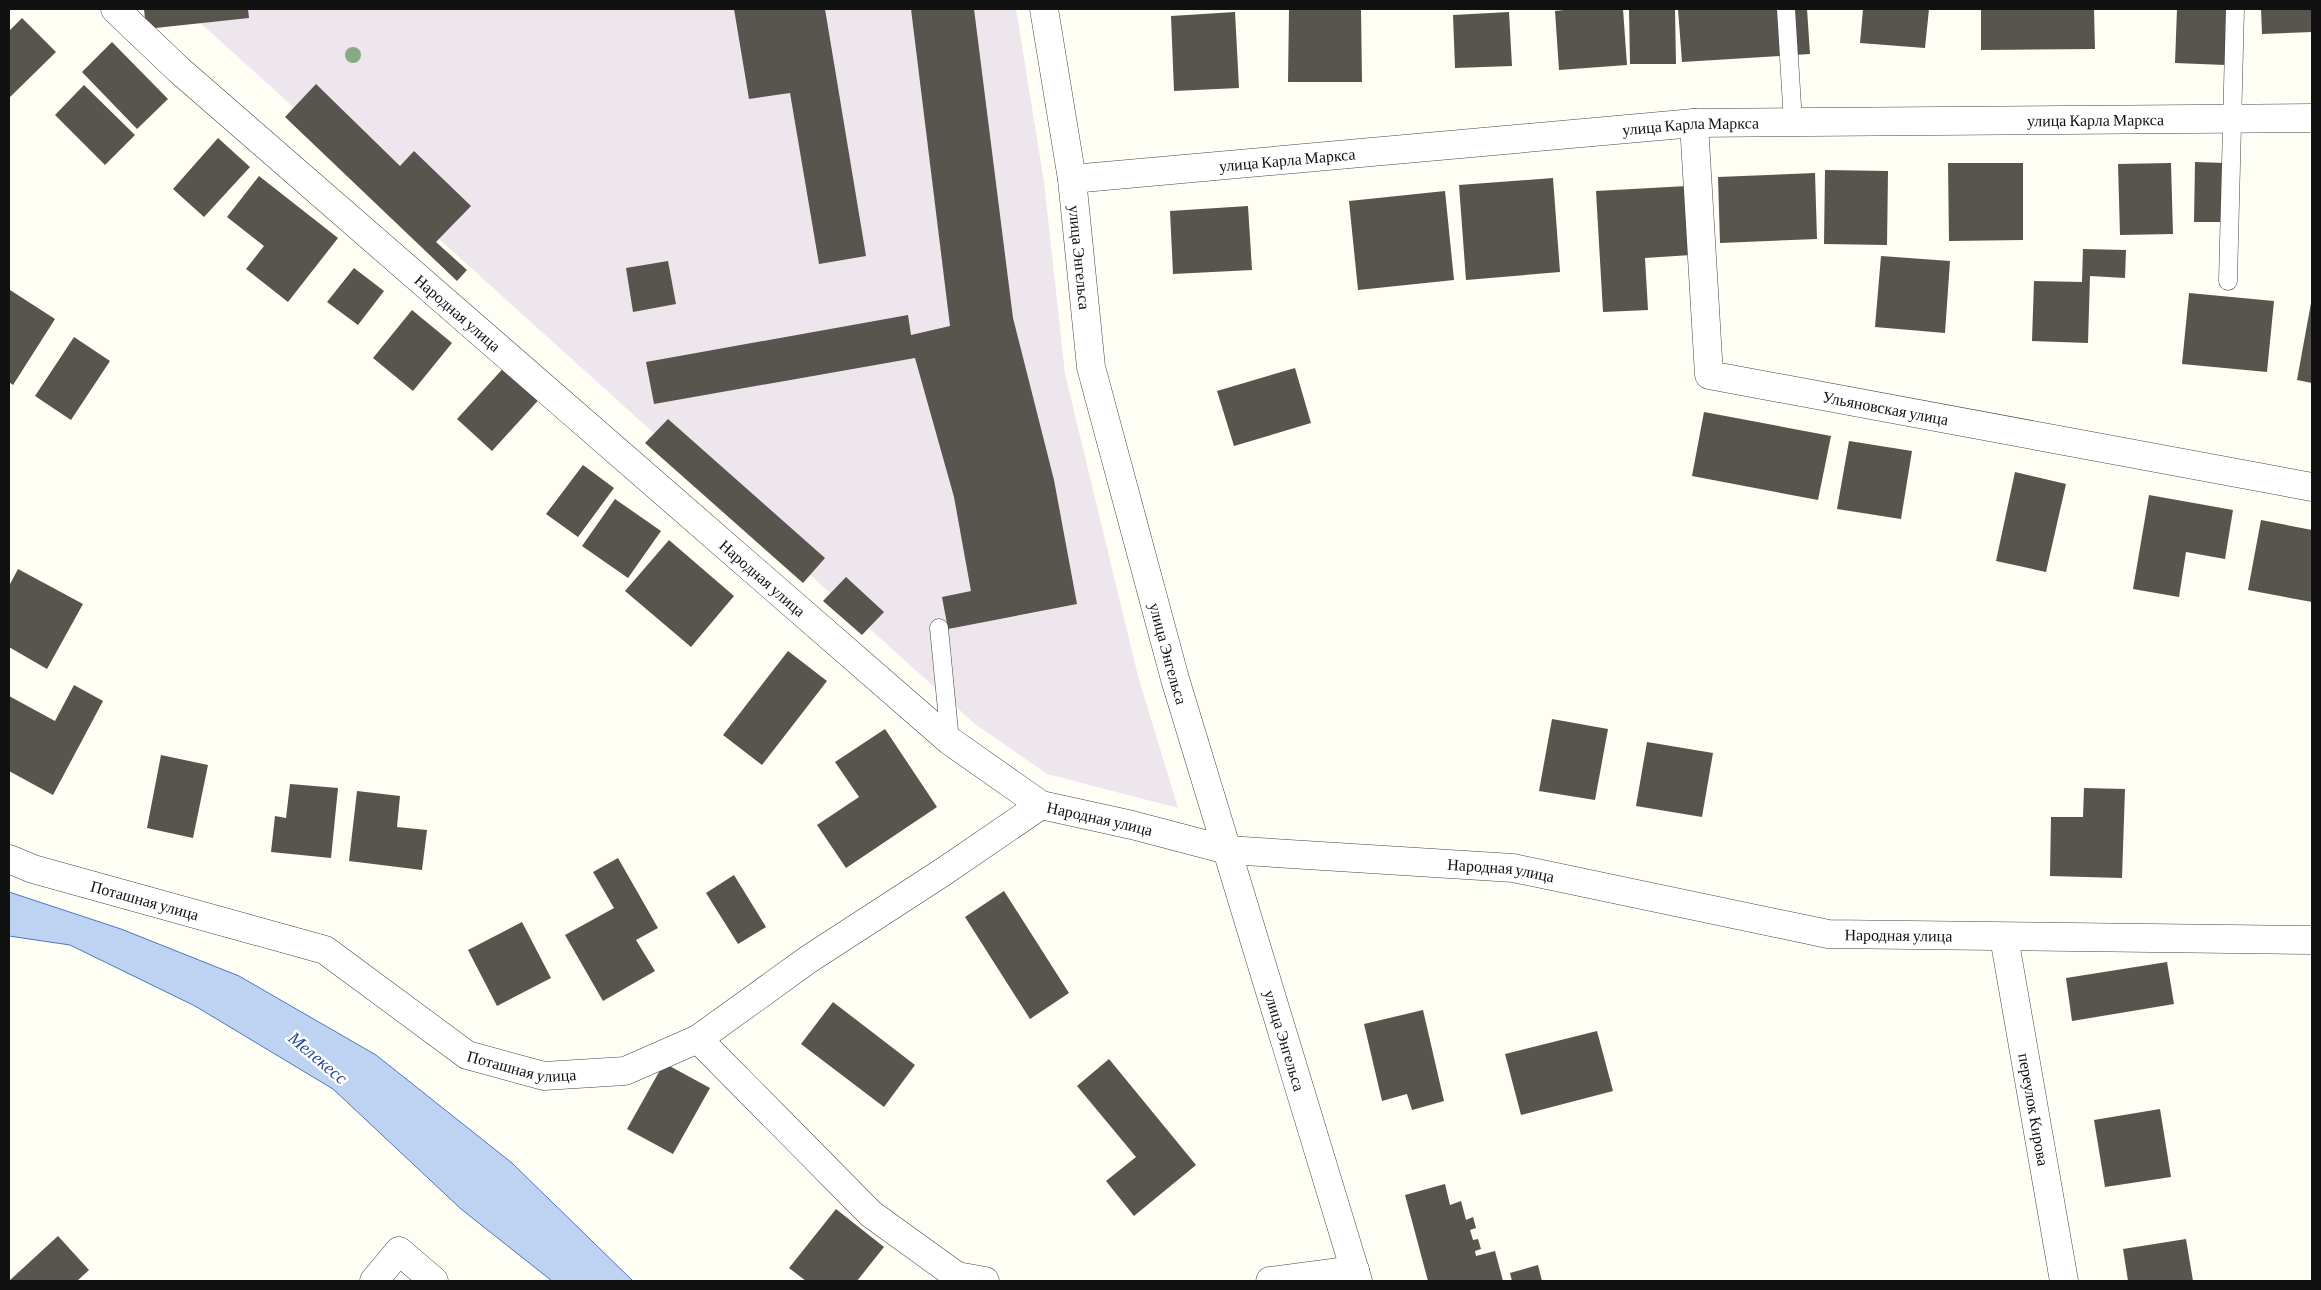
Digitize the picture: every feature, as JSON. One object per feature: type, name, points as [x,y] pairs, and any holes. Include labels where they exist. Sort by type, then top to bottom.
[{"type":"street","name":"Народная улица","points":[[115,9],[186,76],[950,741],[1041,805],[1132,825],[1227,850],[1513,868],[1828,934],[2312,940]]},
{"type":"street","name":"улица Энгельса","points":[[1044,9],[1072,179],[1091,367],[1175,679],[1357,1276]]},
{"type":"street","name":"улица Карла Маркса","points":[[1072,179],[1694,123],[2312,118]]},
{"type":"street","name":"Ульяновская улица","points":[[1694,123],[1709,375],[2312,487]]},
{"type":"street","name":"Поташная улица","points":[[9,859],[33,869],[325,950],[467,1055],[544,1076],[625,1071],[698,1039],[809,959],[943,872],[1041,805]]},
{"type":"street","name":"переулок Кирова","points":[[2004,937],[2064,1281]]},
{"type":"street","points":[[698,1039],[871,1214],[957,1276],[984,1281]]},
{"type":"street","points":[[374,1281],[399,1251],[434,1281]]},
{"type":"street","points":[[1270,1281],[1357,1276]]},
{"type":"lane","points":[[1786,9],[1793,122]]},
{"type":"lane","points":[[2228,281],[2235,9]]},
{"type":"lane","points":[[939,628],[950,741]]},
{"type":"shaded area","points":[[185,9],[1016,9],[1044,182],[1065,374],[1138,676],[1178,808],[1047,774],[975,724]]},
{"type":"water","name":"Мелекесс","points":[[9,892],[121,929],[239,976],[376,1055],[512,1163],[633,1281],[552,1281],[461,1209],[333,1089],[195,1006],[70,945],[9,936]]},
{"type":"building","points":[[144,9],[248,9],[249,18],[146,29]]},
{"type":"building","points":[[734,9],[825,9],[866,256],[819,264],[790,93],[749,99]]},
{"type":"building","points":[[911,9],[974,9],[1013,318],[1054,480],[1077,604],[948,629],[942,597],[971,591],[954,497],[915,358],[654,404],[646,362],[908,315],[911,335],[950,326]]},
{"type":"building","points":[[1289,9],[1361,9],[1362,82],[1288,82]]},
{"type":"building","points":[[1623,9],[1627,65],[1559,70],[1555,11]]},
{"type":"building","points":[[1629,9],[1675,9],[1676,64],[1630,64]]},
{"type":"building","points":[[1678,9],[1807,9],[1810,54],[1682,62]]},
{"type":"building","points":[[1863,9],[1929,9],[1925,48],[1860,43]]},
{"type":"building","points":[[1981,9],[2094,9],[2095,49],[1981,50]]},
{"type":"building","points":[[2177,9],[2229,9],[2225,65],[2175,63]]},
{"type":"building","points":[[2261,9],[2312,9],[2312,32],[2262,34]]},
{"type":"building","points":[[1235,12],[1239,88],[1174,91],[1171,16]]},
{"type":"building","points":[[1509,12],[1512,66],[1455,68],[1453,15]]},
{"type":"building","points":[[22,18],[56,52],[9,98],[9,31]]},
{"type":"building","points":[[112,42],[168,99],[137,129],[82,72]]},
{"type":"building","points":[[316,84],[400,166],[414,151],[471,206],[436,242],[467,270],[457,281],[285,117]]},
{"type":"building","points":[[84,85],[135,135],[105,165],[55,115]]},
{"type":"building","points":[[218,138],[250,167],[204,217],[173,189]]},
{"type":"building","points":[[2195,162],[2225,163],[2223,222],[2194,222]]},
{"type":"building","points":[[1948,163],[2023,163],[2023,240],[1949,241]]},
{"type":"building","points":[[2171,163],[2173,234],[2120,235],[2118,164]]},
{"type":"building","points":[[1825,170],[1888,171],[1887,245],[1824,244]]},
{"type":"building","points":[[1815,173],[1817,239],[1720,243],[1718,177]]},
{"type":"building","points":[[259,176],[338,238],[288,302],[246,269],[264,246],[227,217]]},
{"type":"building","points":[[1553,178],[1560,272],[1466,280],[1459,185]]},
{"type":"building","points":[[1687,186],[1691,255],[1645,258],[1648,310],[1603,312],[1596,191]]},
{"type":"building","points":[[1445,191],[1454,280],[1358,290],[1349,201]]},
{"type":"building","points":[[1248,206],[1252,270],[1173,274],[1170,211]]},
{"type":"building","points":[[2083,249],[2126,250],[2125,278],[2090,276],[2088,343],[2032,341],[2034,281],[2082,282]]},
{"type":"building","points":[[1881,256],[1950,261],[1945,333],[1875,327]]},
{"type":"building","points":[[668,261],[676,304],[633,312],[626,268]]},
{"type":"building","points":[[354,268],[384,291],[358,325],[327,302]]},
{"type":"building","points":[[10,290],[55,319],[13,385],[9,382]]},
{"type":"building","points":[[2189,293],[2274,301],[2267,372],[2182,364]]},
{"type":"building","points":[[2312,303],[2312,383],[2297,380]]},
{"type":"building","points":[[412,310],[452,343],[413,391],[373,358]]},
{"type":"building","points":[[74,337],[110,361],[71,420],[35,396]]},
{"type":"building","points":[[508,363],[544,394],[492,451],[457,419]]},
{"type":"building","points":[[1295,368],[1311,423],[1234,446],[1217,391]]},
{"type":"building","points":[[1704,412],[1831,436],[1818,500],[1692,476]]},
{"type":"building","points":[[668,419],[825,558],[803,583],[645,443]]},
{"type":"building","points":[[1849,441],[1912,451],[1901,519],[1837,509]]},
{"type":"building","points":[[583,465],[614,488],[578,537],[546,514]]},
{"type":"building","points":[[2015,472],[2066,484],[2046,572],[1996,561]]},
{"type":"building","points":[[2149,495],[2233,510],[2225,559],[2186,552],[2179,597],[2133,589]]},
{"type":"building","points":[[615,499],[661,531],[628,578],[582,546]]},
{"type":"building","points":[[2261,520],[2312,530],[2312,602],[2248,590]]},
{"type":"building","points":[[669,540],[734,596],[691,647],[625,591]]},
{"type":"building","points":[[18,569],[83,604],[47,669],[9,647],[9,586]]},
{"type":"building","points":[[846,577],[884,612],[862,635],[823,601]]},
{"type":"building","points":[[788,651],[827,681],[762,765],[723,735]]},
{"type":"building","points":[[74,685],[103,701],[53,795],[9,771],[9,696],[55,721]]},
{"type":"building","points":[[1552,719],[1608,729],[1595,800],[1539,791]]},
{"type":"building","points":[[885,729],[937,807],[846,868],[817,825],[859,797],[835,762]]},
{"type":"building","points":[[1647,742],[1713,753],[1702,817],[1636,806]]},
{"type":"building","points":[[161,755],[208,765],[193,838],[147,828]]},
{"type":"building","points":[[290,784],[338,788],[331,858],[271,852],[275,816],[286,818]]},
{"type":"building","points":[[2084,788],[2125,789],[2122,878],[2050,876],[2051,817],[2083,817]]},
{"type":"building","points":[[357,791],[400,796],[397,827],[427,830],[422,870],[349,861]]},
{"type":"building","points":[[618,858],[658,928],[636,940],[655,971],[603,1001],[565,935],[614,908],[593,872]]},
{"type":"building","points":[[734,875],[766,927],[738,944],[706,893]]},
{"type":"building","points":[[1004,891],[1069,993],[1030,1019],[965,917]]},
{"type":"building","points":[[522,922],[551,978],[497,1006],[468,950]]},
{"type":"building","points":[[2167,962],[2174,1004],[2072,1021],[2066,978]]},
{"type":"building","points":[[833,1002],[915,1065],[884,1107],[801,1044]]},
{"type":"building","points":[[1423,1010],[1444,1101],[1412,1110],[1407,1094],[1382,1101],[1364,1024]]},
{"type":"building","points":[[1597,1031],[1613,1091],[1521,1115],[1505,1054]]},
{"type":"building","points":[[1109,1059],[1196,1165],[1134,1216],[1106,1181],[1136,1157],[1077,1086]]},
{"type":"building","points":[[664,1063],[710,1088],[673,1154],[627,1129]]},
{"type":"building","points":[[2160,1109],[2171,1177],[2105,1187],[2094,1120]]},
{"type":"building","points":[[1445,1184],[1450,1205],[1461,1201],[1466,1220],[1473,1217],[1476,1228],[1470,1230],[1473,1240],[1478,1239],[1481,1249],[1475,1251],[1476,1256],[1495,1251],[1503,1281],[1428,1281],[1405,1195]]},
{"type":"building","points":[[836,1209],[884,1247],[857,1281],[806,1281],[789,1268]]},
{"type":"building","points":[[58,1236],[89,1270],[77,1281],[9,1281]]},
{"type":"building","points":[[2186,1239],[2193,1281],[2128,1281],[2123,1249]]},
{"type":"building","points":[[1538,1265],[1542,1281],[1512,1281],[1510,1273]]}]
